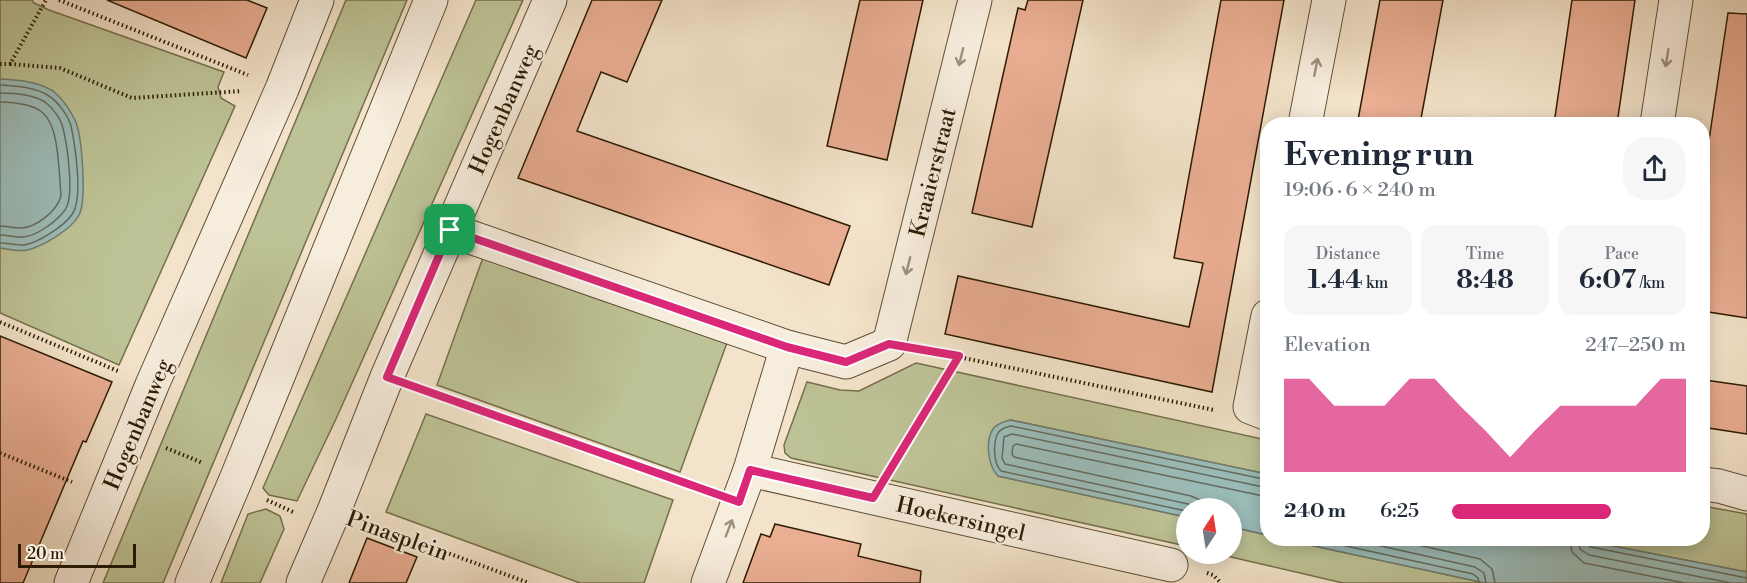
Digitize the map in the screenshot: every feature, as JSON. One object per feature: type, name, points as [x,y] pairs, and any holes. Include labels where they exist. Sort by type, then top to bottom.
[{"type":"street","name":"Hogenbanweg","points":[[71,583],[152,385],[282,89],[317,0]]},
{"type":"street","points":[[192,583],[431,0]]},
{"type":"street","name":"Hogenbanweg","points":[[303,583],[387,377],[550,0]]},
{"type":"street","name":"Kraaierstraat","points":[[889,344],[975,0]]},
{"type":"street","points":[[1306,117],[1329,0]]},
{"type":"street","points":[[1658,117],[1676,0]]},
{"type":"street","points":[[450,230],[787,347],[846,362],[889,344]]},
{"type":"street","points":[[708,583],[750,470],[787,347]]},
{"type":"street","name":"Hoekersingel","points":[[750,470],[1171,565]]},
{"type":"street","points":[[1710,485],[1747,494]]},
{"type":"path","points":[[10,64],[46,0]]},
{"type":"path","points":[[59,0],[282,89]]},
{"type":"path","points":[[0,64],[60,68],[132,98],[282,89]]},
{"type":"path","points":[[0,322],[152,385]]},
{"type":"path","points":[[889,344],[959,356],[1225,412],[1259,411]]},
{"type":"path","points":[[873,498],[959,356]]},
{"type":"path","points":[[387,377],[739,502]]},
{"type":"path","name":"Pinasplein","points":[[132,434],[235,481],[331,519],[529,583]]},
{"type":"path","points":[[0,453],[77,484]]},
{"type":"green space","points":[[0,0],[32,0],[49,10],[224,72],[218,87],[221,98],[235,106],[119,365],[0,313]]},
{"type":"green space","points":[[346,0],[407,0],[163,583],[103,583]]},
{"type":"green space","points":[[476,0],[523,0],[336,419],[297,501],[269,495],[263,488]]},
{"type":"green space","points":[[485,252],[728,340],[680,472],[437,385]]},
{"type":"green space","points":[[916,363],[1260,438],[1260,473],[1011,420],[998,476],[1176,515],[1176,544],[791,458],[785,453],[784,445],[807,382],[840,390],[859,391]]},
{"type":"green space","points":[[426,414],[673,500],[644,583],[580,583],[386,512]]},
{"type":"green space","points":[[1710,507],[1747,514],[1747,572],[1613,546],[1710,546]]},
{"type":"green space","points":[[266,509],[280,516],[284,529],[260,583],[221,583],[248,514]]},
{"type":"green space","points":[[1242,529],[1260,533],[1260,546],[1314,546],[1485,583],[1343,583],[1242,560]]},
{"type":"water","points":[[0,79],[34,83],[53,91],[73,116],[80,139],[83,196],[79,215],[56,237],[24,251],[0,248]]},
{"type":"water","points":[[1010,420],[1260,473],[1260,533],[1242,529],[1242,498],[1176,498],[1176,515],[998,476],[992,466],[988,447],[995,427]]},
{"type":"water","points":[[1314,546],[1613,546],[1747,572],[1747,583],[1485,583]]},
{"type":"building","points":[[107,0],[247,0],[267,8],[246,58]]},
{"type":"building","points":[[592,0],[662,0],[627,82],[601,72],[577,131],[850,226],[829,285],[518,178]]},
{"type":"building","points":[[860,0],[923,0],[887,160],[827,146]]},
{"type":"building","points":[[1028,0],[1083,0],[1032,227],[972,213],[1018,8],[1025,10]]},
{"type":"building","points":[[1221,0],[1284,0],[1263,117],[1260,117],[1260,131],[1212,392],[945,334],[958,276],[1189,327],[1203,263],[1174,258]]},
{"type":"building","points":[[1380,0],[1443,0],[1421,117],[1359,117]]},
{"type":"building","points":[[1572,0],[1635,0],[1618,117],[1555,117]]},
{"type":"building","points":[[1728,13],[1747,14],[1747,318],[1710,312],[1710,133]]},
{"type":"building","points":[[0,336],[112,382],[86,442],[83,441],[23,583],[0,583]]},
{"type":"building","points":[[1710,381],[1747,386],[1747,434],[1710,428]]},
{"type":"building","points":[[775,524],[861,544],[858,556],[921,571],[920,583],[743,583],[761,534],[770,537]]},
{"type":"building","points":[[367,538],[417,557],[406,583],[349,583]]},
{"type":"route","points":[[450,230],[787,347],[846,362],[889,344],[959,356],[873,498],[750,470],[739,502],[387,377],[450,230]]}]
